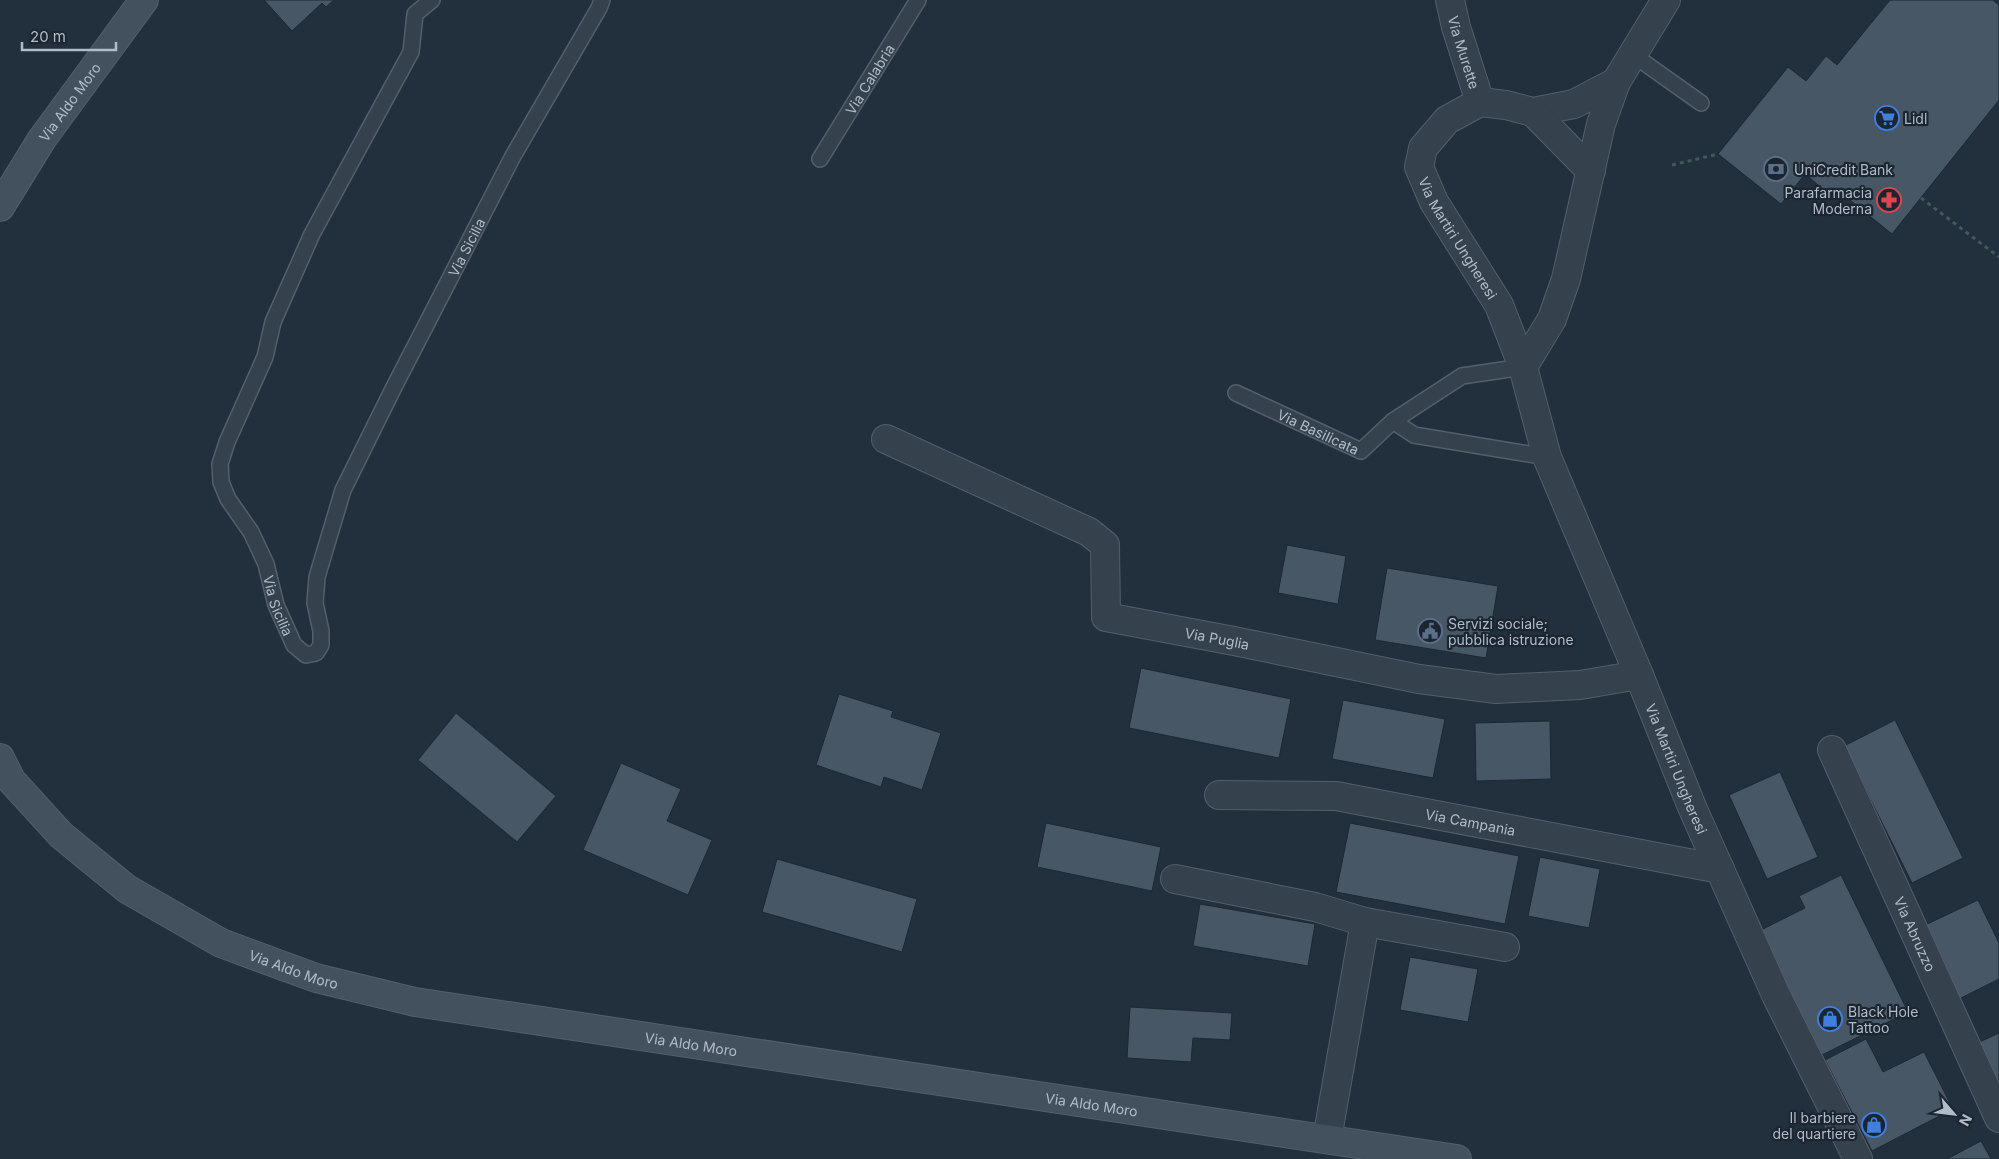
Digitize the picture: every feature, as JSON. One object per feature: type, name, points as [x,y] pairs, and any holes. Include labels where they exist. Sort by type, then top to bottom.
[{"type":"main road","name":"Via Aldo Moro","points":[[0,208],[42,139],[144,0]]},
{"type":"main road","name":"Via Aldo Moro","points":[[0,758],[11,780],[61,836],[128,889],[221,944],[316,978],[415,1002],[1457,1159]]},
{"type":"street","name":"Via Murette","points":[[1450,0],[1456,27],[1480,102]]},
{"type":"street","points":[[1523,367],[1552,318],[1566,279],[1601,124],[1616,82],[1666,0]]},
{"type":"street","points":[[1480,102],[1506,105],[1533,112],[1574,104],[1616,82]]},
{"type":"street","name":"Via Martiri Ungheresi","points":[[1480,102],[1447,120],[1423,148],[1419,167],[1434,202],[1499,306],[1523,367],[1546,457],[1639,675],[1692,807],[1776,995],[1858,1159]]},
{"type":"street","points":[[1533,112],[1591,172]]},
{"type":"street","name":"Via Puglia","points":[[886,439],[1089,532],[1105,545],[1106,617],[1419,679],[1496,689],[1580,685],[1639,675]]},
{"type":"street","name":"Via Abruzzo","points":[[1832,750],[1999,1118]]},
{"type":"street","name":"Via Campania","points":[[1219,795],[1336,796],[1720,869]]},
{"type":"street","points":[[1175,879],[1315,906],[1365,922],[1505,947]]},
{"type":"street","points":[[1327,1138],[1365,922]]},
{"type":"lane","name":"Via Sicilia","points":[[432,0],[415,14],[410,52],[312,234],[273,322],[265,357],[227,442],[220,464],[221,482],[228,499],[251,532],[266,564],[276,605],[294,645],[306,655],[316,654],[321,645],[321,631],[315,603],[317,577],[343,490],[397,380],[513,156],[600,8],[602,0]]},
{"type":"lane","name":"Via Calabria","points":[[820,159],[918,0]]},
{"type":"lane","points":[[1632,54],[1701,103]]},
{"type":"lane","name":"Via Basilicata","points":[[1236,393],[1360,451],[1393,421],[1462,376],[1523,367]]},
{"type":"lane","points":[[1393,421],[1414,435],[1546,457]]},
{"type":"path","points":[[1672,165],[1718,154]]},
{"type":"path","points":[[1921,198],[1999,257]]},
{"type":"building","points":[[264,0],[334,0],[326,7],[322,3],[292,31]]},
{"type":"building","points":[[1890,0],[1993,0],[1999,5],[1999,100],[1892,234],[1836,189],[1830,195],[1805,174],[1781,204],[1718,154],[1788,67],[1806,81],[1826,56],[1837,65]]},
{"type":"building","points":[[1287,545],[1346,556],[1338,604],[1278,593]]},
{"type":"building","points":[[1387,568],[1498,586],[1486,658],[1375,640]]},
{"type":"building","points":[[1141,668],[1291,699],[1279,758],[1129,728]]},
{"type":"building","points":[[839,694],[893,711],[891,717],[941,733],[922,790],[884,777],[881,787],[816,765]]},
{"type":"building","points":[[1343,700],[1445,719],[1433,778],[1332,759]]},
{"type":"building","points":[[456,713],[556,796],[517,842],[418,760]]},
{"type":"building","points":[[1895,720],[1963,858],[1912,883],[1844,746]]},
{"type":"building","points":[[1550,721],[1551,779],[1476,781],[1475,723]]},
{"type":"building","points":[[621,763],[681,789],[667,821],[712,840],[688,895],[583,850]]},
{"type":"building","points":[[1780,772],[1818,857],[1767,879],[1729,795]]},
{"type":"building","points":[[1046,823],[1161,847],[1152,891],[1037,867]]},
{"type":"building","points":[[1350,823],[1519,856],[1505,924],[1336,892]]},
{"type":"building","points":[[1540,857],[1600,869],[1589,928],[1528,916]]},
{"type":"building","points":[[777,859],[917,899],[902,952],[762,912]]},
{"type":"building","points":[[1841,875],[1908,1012],[1818,1057],[1757,932],[1805,908],[1799,896]]},
{"type":"building","points":[[1978,900],[1999,943],[1999,979],[1959,999],[1923,926]]},
{"type":"building","points":[[1200,904],[1315,924],[1308,966],[1193,946]]},
{"type":"building","points":[[1410,957],[1478,969],[1468,1022],[1400,1010]]},
{"type":"building","points":[[1130,1007],[1232,1013],[1230,1040],[1193,1038],[1191,1062],[1127,1058]]},
{"type":"building","points":[[1999,1033],[1999,1098],[1973,1045]]},
{"type":"building","points":[[1866,1039],[1883,1072],[1924,1052],[1953,1109],[1872,1151],[1825,1060]]},
{"type":"building","points":[[1981,1141],[1991,1159],[1947,1159]]},
{"type":"place","name":"Lidl","points":[[1887,118]]},
{"type":"place","name":"UniCredit Bank","points":[[1776,169]]},
{"type":"place","name":"Parafarmacia Moderna","points":[[1889,200]]},
{"type":"place","name":"Servizi sociale; pubblica istruzione","points":[[1430,631]]},
{"type":"place","name":"Black Hole Tattoo","points":[[1830,1019]]},
{"type":"place","name":"Il barbiere del quartiere","points":[[1874,1125]]}]
